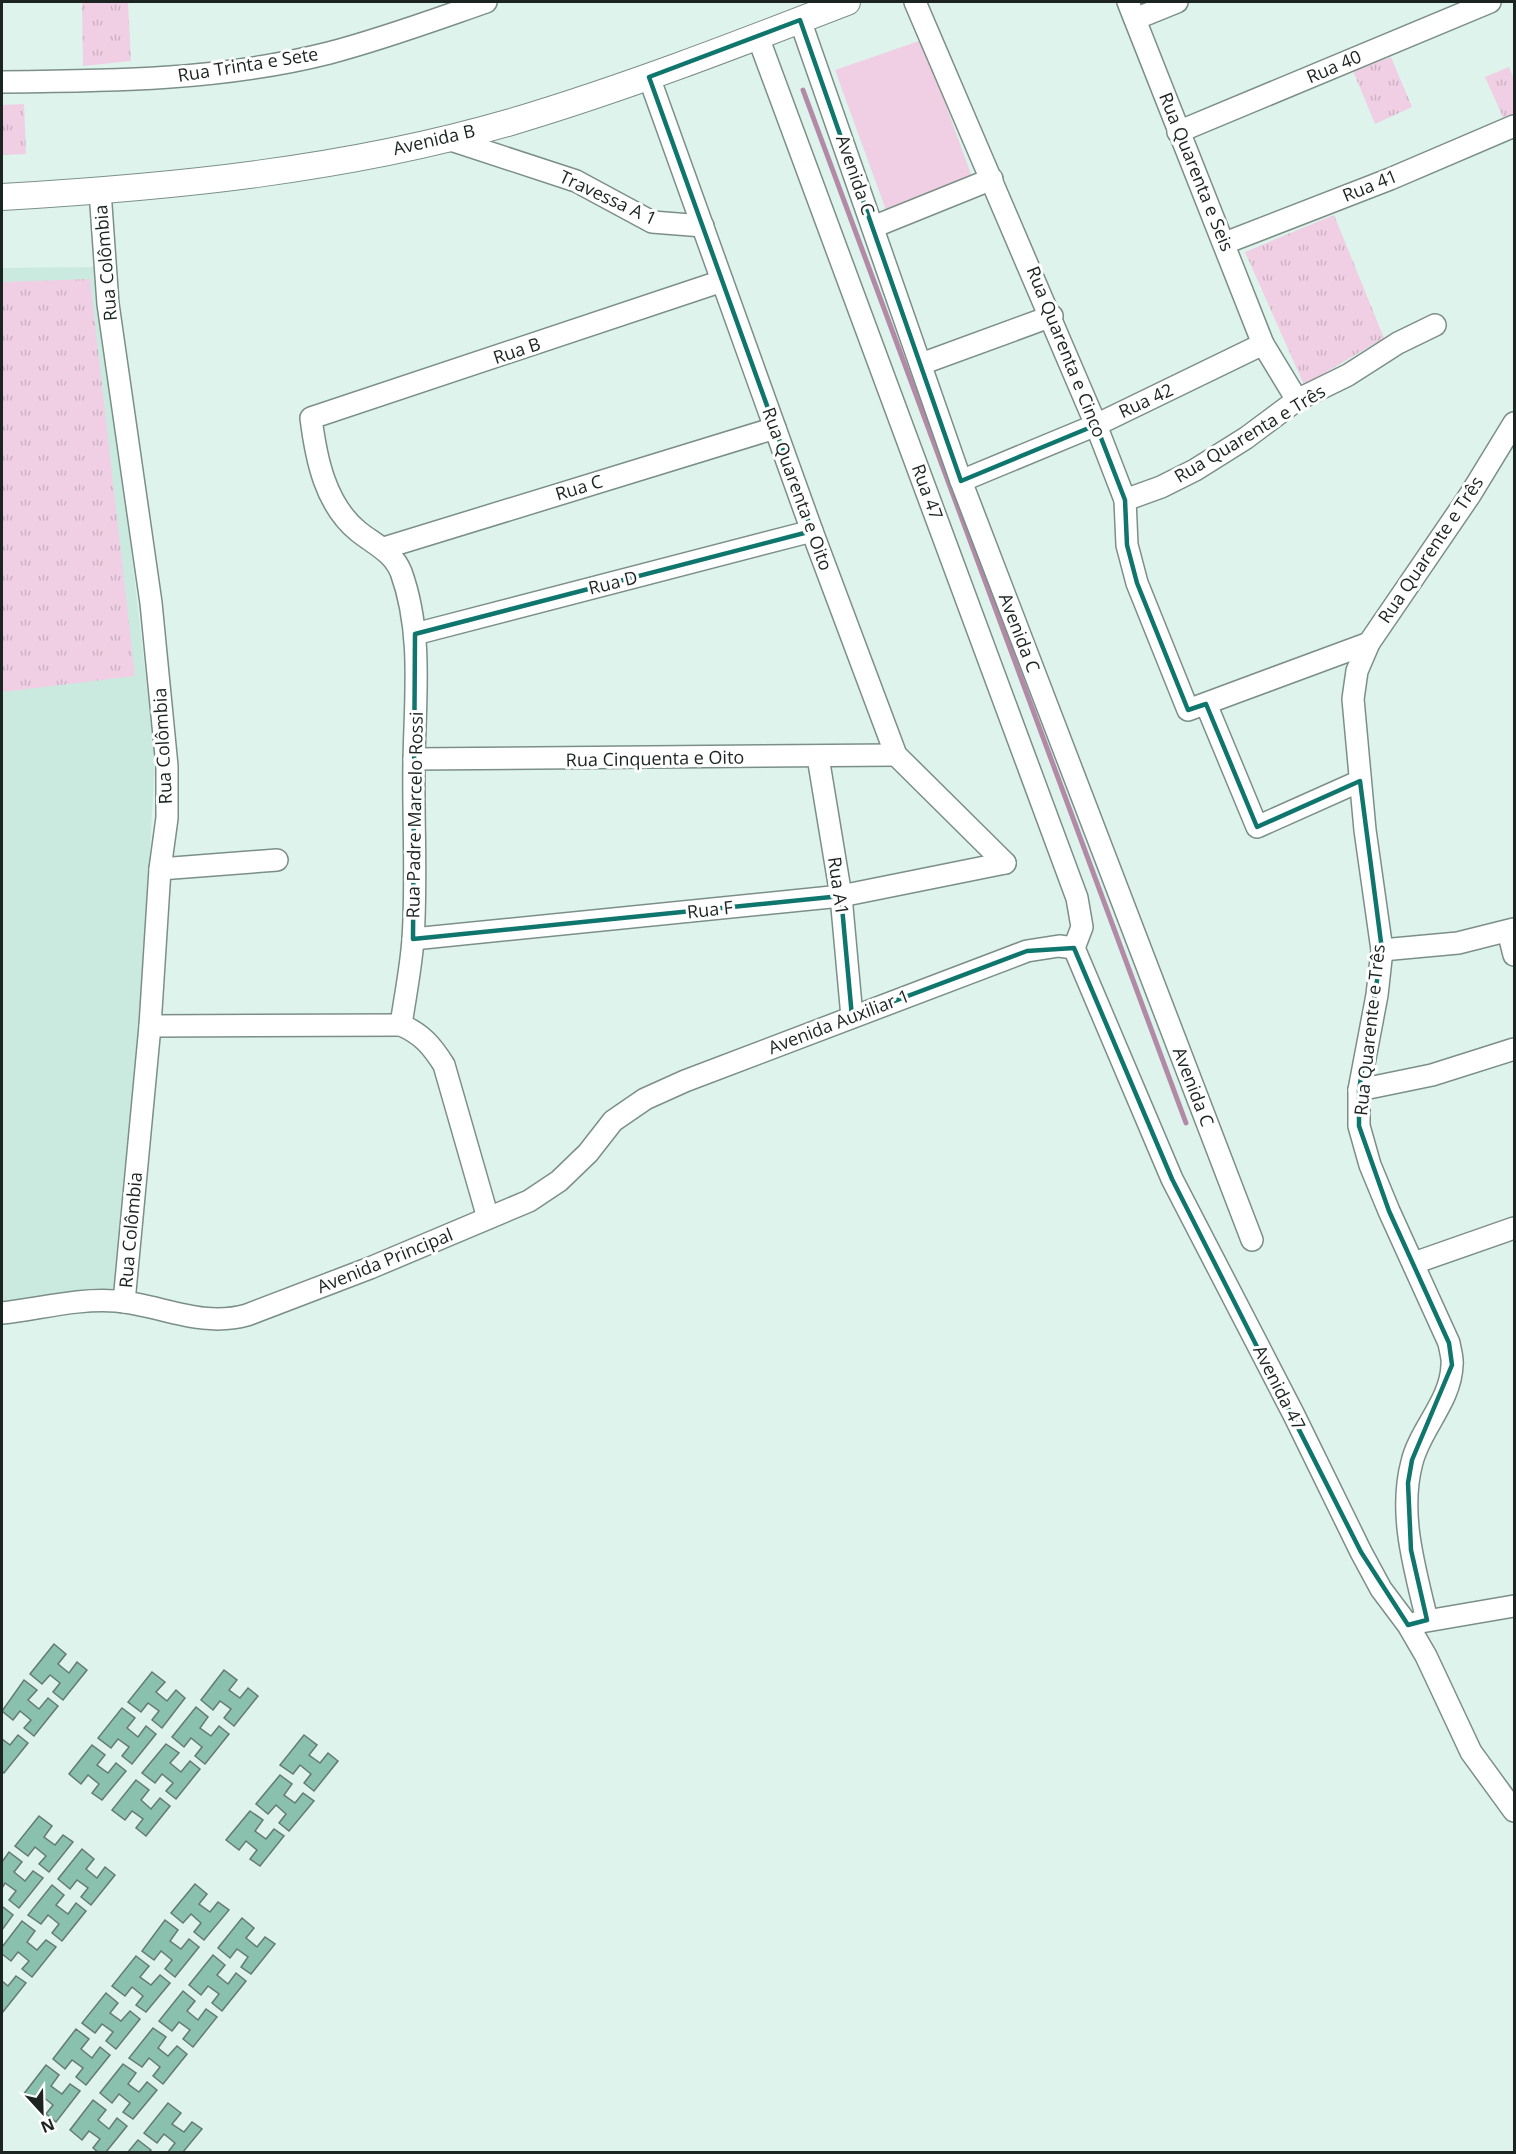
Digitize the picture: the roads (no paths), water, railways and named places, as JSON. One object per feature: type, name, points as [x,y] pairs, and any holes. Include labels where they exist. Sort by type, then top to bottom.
[{"type":"street","name":"Rua Trinta e Sete","points":[[2,82],[97,81],[240,70],[328,53],[406,31],[486,2]]},
{"type":"street","name":"Avenida B","points":[[2,198],[100,191],[290,168],[445,138],[510,122],[649,77],[847,2]]},
{"type":"street","name":"Rua Quarenta e Cinco","points":[[915,2],[1052,316],[1125,500],[1127,545],[1137,583],[1257,827],[1360,781]]},
{"type":"street","points":[[1131,10],[1177,2]]},
{"type":"street","name":"Rua 40","points":[[1178,132],[1490,2]]},
{"type":"street","name":"Rua Quarenta e Seis","points":[[1131,10],[1263,344],[1297,400]]},
{"type":"street","name":"Avenida C","points":[[800,20],[961,481],[1252,1240]]},
{"type":"street","name":"Rua 47","points":[[758,37],[1077,898],[1082,927],[1074,948]]},
{"type":"street","name":"Rua Quarenta e Oito","points":[[649,77],[812,531],[896,755],[1005,863]]},
{"type":"street","name":"Rua 41","points":[[1225,243],[1390,179],[1515,126]]},
{"type":"street","name":"Travessa A 1","points":[[445,138],[576,181],[652,222],[703,226]]},
{"type":"street","points":[[873,227],[992,179]]},
{"type":"street","name":"Rua Colômbia","points":[[100,191],[108,304],[151,603],[167,766],[167,818],[160,869],[150,1026],[124,1302]]},
{"type":"street","name":"Rua B","points":[[311,418],[722,281]]},
{"type":"street","points":[[921,364],[1052,316]]},
{"type":"street","name":"Rua Quarenta e Três","points":[[1125,500],[1161,487],[1195,470],[1246,438],[1297,400],[1348,375],[1398,343],[1435,325]]},
{"type":"street","name":"Rua 42","points":[[961,481],[1096,425],[1263,344]]},
{"type":"street","name":"Rua Padre Marcelo Rossi","points":[[311,418],[315,456],[337,510],[358,532],[384,548],[400,569],[408,594],[415,634],[413,939],[401,1025]]},
{"type":"street","name":"Rua Quarente e Três","points":[[1418,1622],[1411,1550],[1408,1483],[1412,1460],[1448,1383],[1452,1365],[1449,1343],[1370,1165],[1359,1126],[1359,1090],[1377,995],[1382,950],[1360,781],[1353,699],[1357,670],[1369,643],[1470,495],[1515,423]]},
{"type":"street","name":"Rua C","points":[[384,548],[775,428]]},
{"type":"street","name":"Rua D","points":[[415,634],[812,531]]},
{"type":"street","points":[[1197,707],[1369,643]]},
{"type":"street","name":"Rua Cinquenta e Oito","points":[[414,759],[896,755]]},
{"type":"street","name":"Rua A1","points":[[818,757],[841,896],[852,1017]]},
{"type":"street","points":[[160,869],[277,860]]},
{"type":"street","name":"Rua F","points":[[413,939],[841,896],[1005,863]]},
{"type":"street","points":[[1382,950],[1458,943],[1511,930],[1515,955]]},
{"type":"street","name":"Avenida Auxiliar 1","points":[[613,1121],[645,1099],[685,1081],[1027,951],[1059,946],[1074,948]]},
{"type":"street","name":"Avenida 47","points":[[1074,948],[1172,1179],[1294,1415],[1360,1552],[1381,1589],[1418,1622],[1426,1656],[1472,1752],[1515,1811]]},
{"type":"street","points":[[150,1026],[401,1025],[419,1032],[434,1048],[444,1065],[488,1218]]},
{"type":"street","points":[[1359,1090],[1432,1075],[1515,1049]]},
{"type":"street","name":"Avenida Principal","points":[[2,1313],[92,1301],[124,1302],[188,1318],[237,1318],[370,1268],[529,1201],[559,1181],[588,1153],[613,1121]]},
{"type":"street","points":[[1414,1263],[1515,1228]]},
{"type":"street","points":[[1418,1622],[1515,1606]]},
{"type":"waterway","points":[[803,90],[1186,1123]]}]
